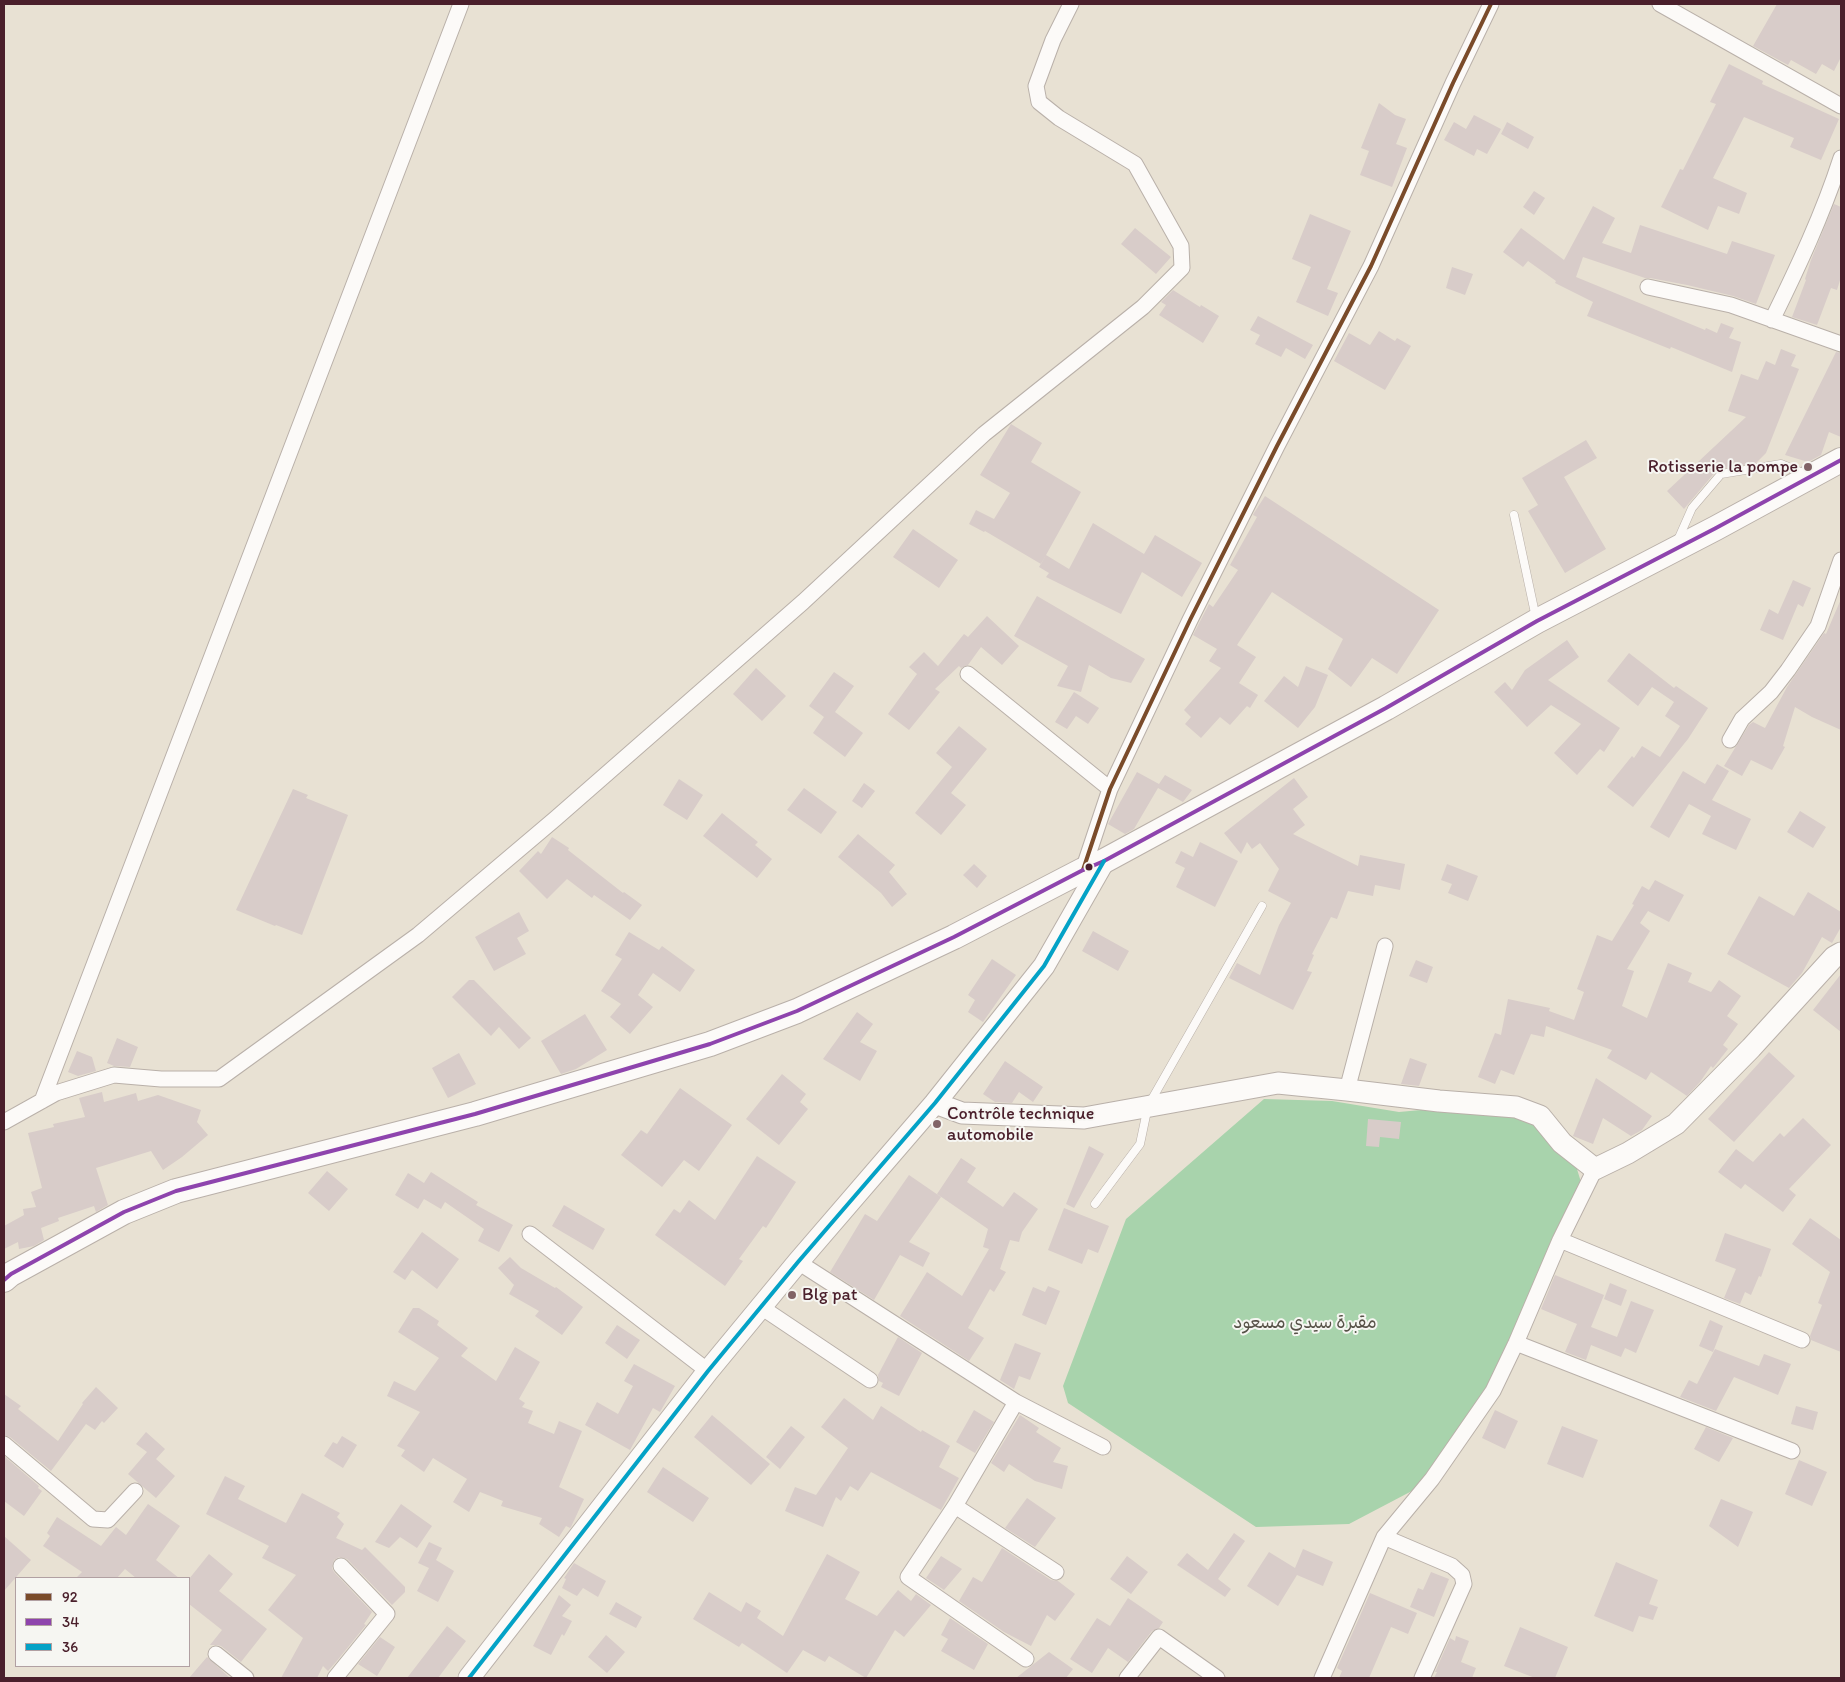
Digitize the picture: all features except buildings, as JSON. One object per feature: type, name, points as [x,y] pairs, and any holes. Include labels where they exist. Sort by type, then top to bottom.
[{"type":"main road","points":[[6,1272],[124,1212],[176,1191],[475,1114],[718,1041],[797,1011],[954,936],[1104,861],[1386,708],[1537,621],[1841,460]]},
{"type":"street","points":[[42,1101],[461,4]]},
{"type":"street","points":[[4,1122],[56,1093],[114,1075],[161,1079],[219,1079],[418,935],[555,819],[803,602],[984,434],[1143,307],[1182,268],[1182,246],[1135,164],[1059,118],[1039,102],[1036,86],[1053,40],[1071,4]]},
{"type":"street","points":[[1083,870],[1110,789],[1190,620],[1277,446],[1371,266],[1453,83],[1492,4]]},
{"type":"street","points":[[1660,4],[1841,106]]},
{"type":"street","points":[[1772,320],[1809,246],[1828,199],[1841,158]]},
{"type":"street","points":[[1648,287],[1731,305],[1841,344]]},
{"type":"street","points":[[1730,740],[1742,719],[1771,692],[1818,626],[1841,560]]},
{"type":"street","points":[[968,674],[1110,789]]},
{"type":"street","points":[[469,1678],[708,1371],[798,1262],[935,1103],[1044,966],[1104,861]]},
{"type":"street","points":[[1347,1090],[1384,946]]},
{"type":"street","points":[[1322,1678],[1384,1537],[1432,1479],[1493,1391],[1516,1343],[1560,1240],[1594,1169],[1628,1153],[1676,1124],[1751,1048],[1834,958],[1841,953]]},
{"type":"street","points":[[935,1103],[962,1113],[1084,1118],[1278,1083],[1516,1107],[1540,1116],[1562,1143],[1594,1169]]},
{"type":"street","points":[[530,1234],[708,1371]]},
{"type":"street","points":[[1560,1240],[1802,1340]]},
{"type":"street","points":[[798,1262],[1016,1402],[1103,1447]]},
{"type":"street","points":[[761,1307],[870,1380]]},
{"type":"street","points":[[1516,1343],[1792,1451]]},
{"type":"street","points":[[1016,1402],[955,1506],[908,1577],[1026,1659]]},
{"type":"street","points":[[4,1444],[93,1519],[108,1520],[135,1491]]},
{"type":"street","points":[[955,1506],[1056,1572]]},
{"type":"street","points":[[1384,1537],[1452,1566],[1462,1575],[1464,1584],[1422,1678]]},
{"type":"street","points":[[334,1678],[386,1614],[342,1566]]},
{"type":"street","points":[[1128,1678],[1158,1637],[1217,1678]]},
{"type":"street","points":[[216,1654],[246,1678]]},
{"type":"lane","points":[[1673,550],[1692,508],[1720,474],[1781,464],[1812,477]]},
{"type":"lane","points":[[1514,514],[1537,621]]},
{"type":"lane","points":[[1095,1204],[1140,1144],[1148,1106],[1262,906]]},
{"type":"green space","name":"مقبرة سيدي مسعود","points":[[1264,1099],[1332,1101],[1399,1112],[1465,1106],[1528,1116],[1573,1156],[1584,1192],[1526,1333],[1429,1482],[1349,1524],[1256,1527],[1068,1403],[1063,1386],[1126,1219]]},
{"type":"transit line","name":"92","points":[[1083,870],[1110,789],[1190,620],[1277,446],[1371,266],[1453,83],[1491,4]]},
{"type":"transit line","name":"34","points":[[4,1280],[11,1274],[124,1212],[176,1191],[475,1114],[710,1044],[797,1011],[954,937],[1104,861],[1386,708],[1537,621],[1716,528],[1841,460]]},
{"type":"transit line","name":"36","points":[[469,1678],[708,1371],[798,1262],[935,1103],[1044,966],[1104,861]]},
{"type":"place","name":"Rotisserie la pompe","points":[[1808,467]]},
{"type":"place","name":"Contrôle technique automobile","points":[[937,1124]]},
{"type":"place","name":"Blg pat","points":[[792,1295]]}]
